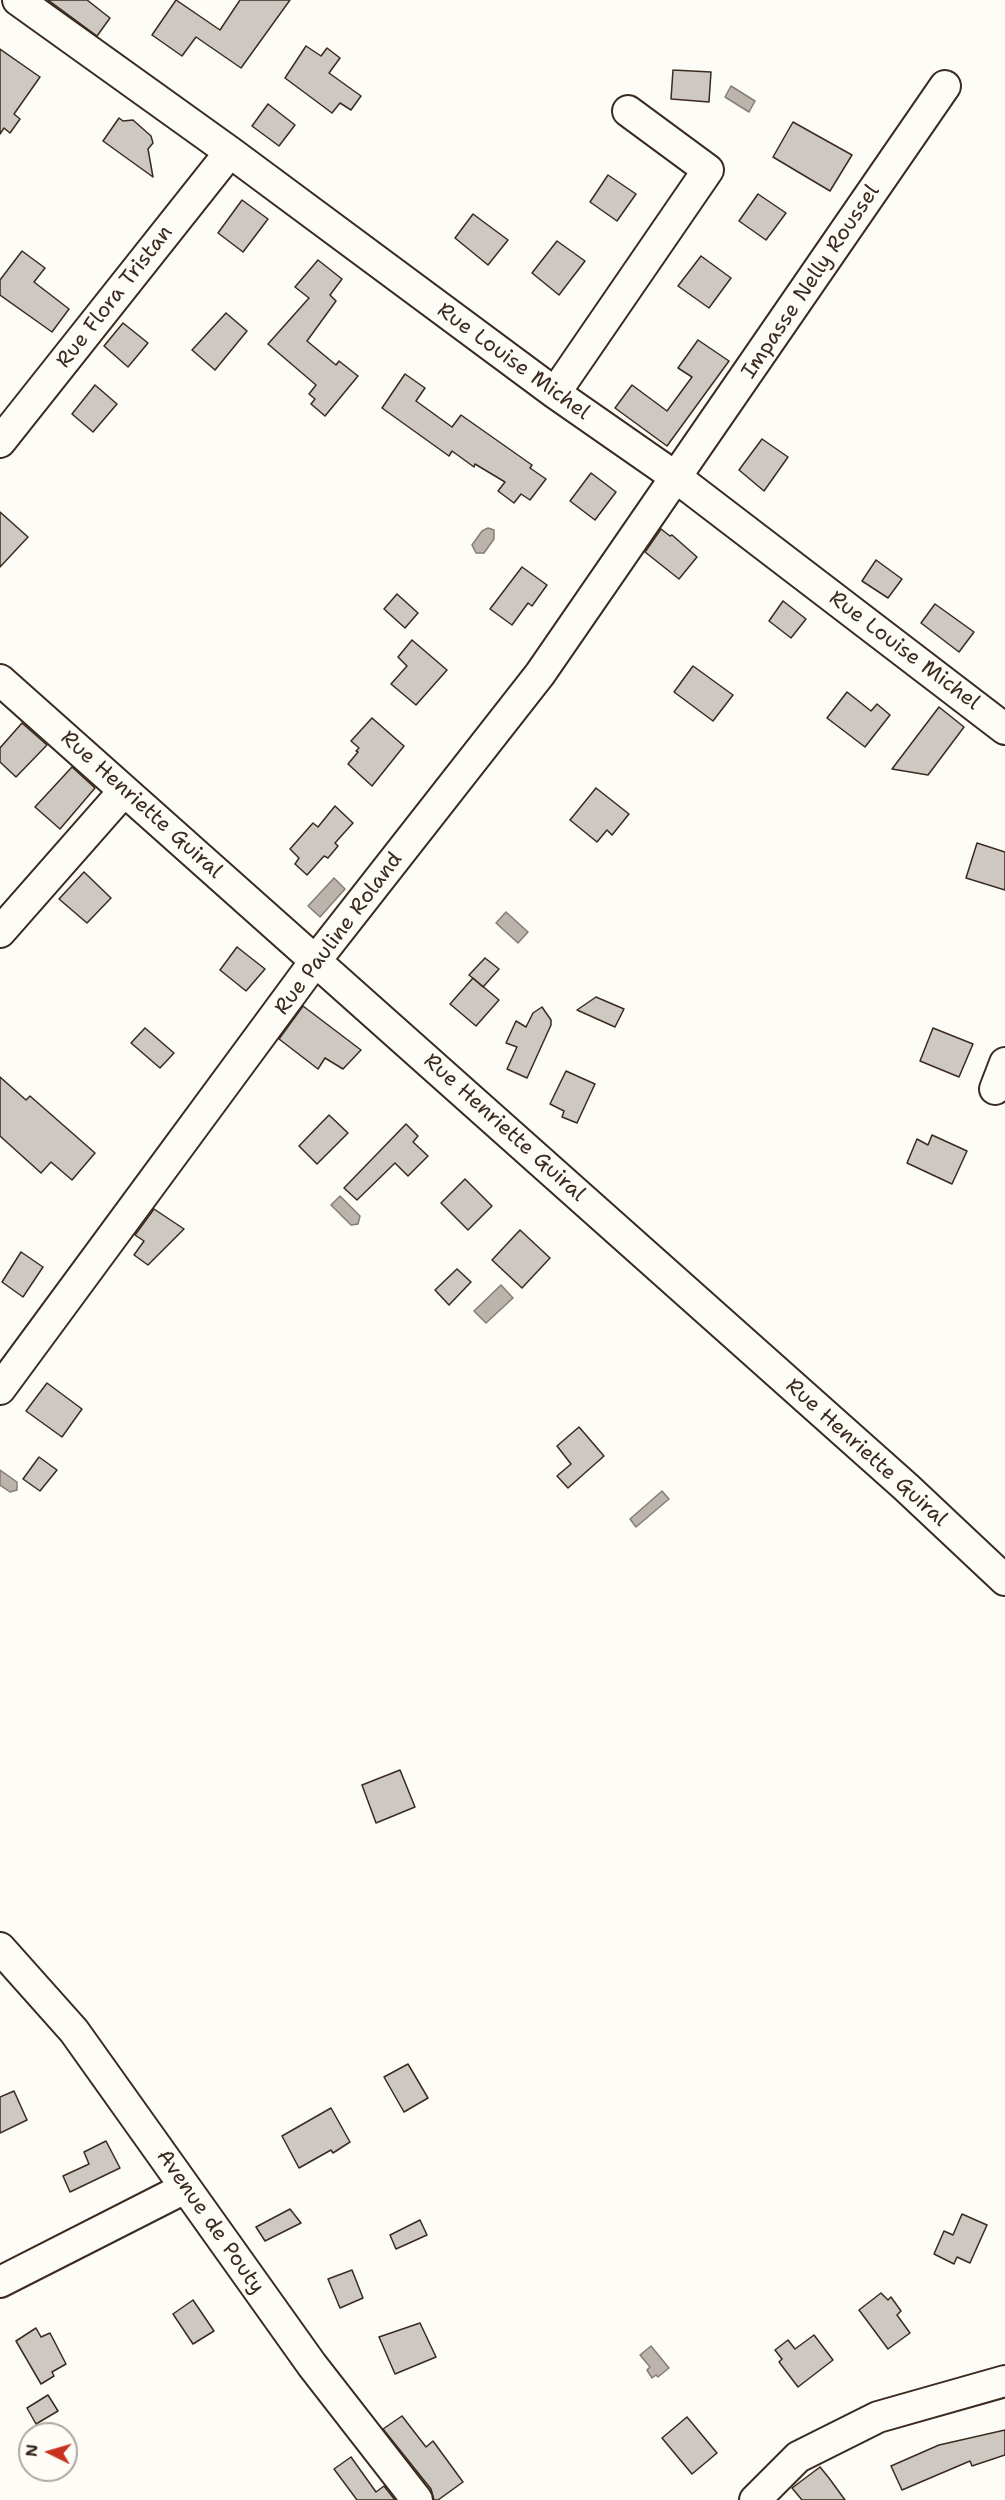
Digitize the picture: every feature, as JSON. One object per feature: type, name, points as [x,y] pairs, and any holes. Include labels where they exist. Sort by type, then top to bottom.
[{"type":"street","name":"Rue Louise Michel","points":[[18,0],[230,152],[555,393],[677,478],[1005,729]]},
{"type":"street","name":"Impasse Nelly Roussel","points":[[677,478],[945,86]]},
{"type":"street","points":[[555,393],[708,170],[628,111]]},
{"type":"street","name":"Rue Flora Tristan","points":[[0,442],[230,152]]},
{"type":"street","name":"Rue Pauline Roland","points":[[0,1389],[316,960],[540,674],[677,478]]},
{"type":"street","name":"Rue Henriette Guiral","points":[[0,680],[906,1487],[1005,1580]]},
{"type":"street","points":[[0,932],[124,791]]},
{"type":"street","name":"Avenue de Pouty","points":[[0,1948],[74,2031],[312,2366],[417,2500]]},
{"type":"street","points":[[0,2282],[186,2188]]},
{"type":"street","points":[[770,2495],[798,2457],[879,2417],[1005,2381]]},
{"type":"shaded area","points":[[731,86],[755,101],[749,112],[725,97]]},
{"type":"shaded area","points":[[488,528],[494,530],[494,539],[484,553],[476,553],[472,545],[482,531]]},
{"type":"shaded area","points":[[334,878],[345,889],[320,917],[308,906]]},
{"type":"shaded area","points":[[506,912],[528,932],[518,943],[496,923]]},
{"type":"shaded area","points":[[340,1196],[360,1216],[358,1224],[351,1225],[331,1205]]},
{"type":"shaded area","points":[[501,1285],[513,1298],[486,1323],[474,1311]]},
{"type":"shaded area","points":[[0,1470],[17,1482],[17,1490],[10,1492],[0,1485]]},
{"type":"shaded area","points":[[662,1491],[669,1499],[636,1527],[630,1519]]},
{"type":"shaded area","points":[[651,2346],[669,2368],[658,2377],[656,2375],[652,2378],[647,2370],[650,2367],[640,2355]]},
{"type":"building","points":[[48,0],[87,0],[110,18],[97,36]]},
{"type":"building","points":[[176,0],[220,30],[240,0],[290,0],[241,68],[196,37],[182,56],[152,35]]},
{"type":"building","points":[[306,46],[321,56],[327,48],[340,58],[329,73],[361,96],[351,110],[340,103],[332,113],[285,78]]},
{"type":"building","points":[[0,49],[40,77],[14,114],[20,119],[10,133],[4,128],[0,134]]},
{"type":"building","points":[[673,70],[711,72],[709,102],[671,99]]},
{"type":"building","points":[[268,104],[295,125],[279,146],[252,126]]},
{"type":"building","points":[[119,118],[123,121],[133,120],[151,136],[153,143],[148,149],[153,177],[103,141]]},
{"type":"building","points":[[793,122],[852,155],[830,191],[773,157]]},
{"type":"building","points":[[608,175],[636,194],[617,221],[590,202]]},
{"type":"building","points":[[758,194],[786,213],[766,240],[739,221]]},
{"type":"building","points":[[242,200],[268,219],[243,252],[218,233]]},
{"type":"building","points":[[473,214],[508,240],[488,265],[455,238]]},
{"type":"building","points":[[557,241],[585,261],[559,295],[532,273]]},
{"type":"building","points":[[22,251],[45,268],[34,282],[69,309],[52,332],[0,295],[0,280]]},
{"type":"building","points":[[701,256],[731,278],[709,308],[678,286]]},
{"type":"building","points":[[318,260],[342,279],[330,295],[336,301],[307,341],[336,365],[339,361],[358,376],[325,416],[311,404],[315,399],[309,394],[316,385],[268,344],[309,298],[295,287]]},
{"type":"building","points":[[226,313],[247,331],[215,370],[192,350]]},
{"type":"building","points":[[123,323],[148,343],[128,367],[104,346]]},
{"type":"building","points":[[698,340],[729,361],[667,446],[615,408],[632,385],[667,411],[692,377],[678,368]]},
{"type":"building","points":[[405,374],[425,388],[416,401],[452,427],[461,415],[532,465],[530,468],[546,479],[530,500],[521,494],[514,503],[498,491],[505,482],[475,464],[474,467],[452,451],[449,456],[382,408]]},
{"type":"building","points":[[95,385],[117,404],[93,432],[72,414]]},
{"type":"building","points":[[762,439],[788,457],[764,491],[739,470]]},
{"type":"building","points":[[591,473],[616,492],[595,520],[570,501]]},
{"type":"building","points":[[0,512],[28,537],[0,567]]},
{"type":"building","points":[[661,529],[670,536],[672,535],[697,557],[679,579],[645,552]]},
{"type":"building","points":[[876,560],[902,579],[888,598],[862,581]]},
{"type":"building","points":[[522,567],[547,585],[532,606],[528,603],[512,625],[490,609]]},
{"type":"building","points":[[397,594],[418,613],[405,628],[384,609]]},
{"type":"building","points":[[783,601],[806,619],[791,638],[769,621]]},
{"type":"building","points":[[935,604],[974,632],[959,652],[921,623]]},
{"type":"building","points":[[412,640],[447,670],[416,705],[391,684],[407,666],[398,657]]},
{"type":"building","points":[[693,666],[733,695],[713,721],[674,692]]},
{"type":"building","points":[[847,692],[871,711],[877,704],[890,715],[865,747],[827,718]]},
{"type":"building","points":[[939,707],[964,727],[928,775],[892,769]]},
{"type":"building","points":[[372,718],[404,746],[372,786],[348,764],[359,748],[351,741]]},
{"type":"building","points":[[22,723],[47,745],[16,777],[0,762],[0,748]]},
{"type":"building","points":[[72,767],[95,788],[60,829],[35,807]]},
{"type":"building","points":[[596,788],[629,814],[612,835],[607,830],[597,842],[570,820]]},
{"type":"building","points":[[335,806],[353,823],[335,843],[338,846],[328,858],[324,856],[307,875],[295,864],[299,858],[290,849],[313,823],[318,827]]},
{"type":"building","points":[[977,843],[1005,852],[1005,890],[966,878]]},
{"type":"building","points":[[84,872],[111,898],[87,923],[59,899]]},
{"type":"building","points":[[237,947],[265,969],[246,991],[220,970]]},
{"type":"building","points":[[485,958],[499,969],[483,987],[469,975]]},
{"type":"building","points":[[473,978],[499,1000],[476,1026],[450,1004]]},
{"type":"building","points":[[596,997],[624,1009],[615,1027],[577,1010]]},
{"type":"building","points":[[303,1006],[361,1050],[343,1069],[325,1058],[318,1069],[279,1039]]},
{"type":"building","points":[[542,1007],[551,1020],[551,1025],[527,1078],[507,1069],[517,1047],[506,1043],[516,1021],[526,1027],[533,1013]]},
{"type":"building","points":[[145,1028],[174,1053],[160,1068],[131,1043]]},
{"type":"building","points":[[933,1028],[973,1044],[959,1077],[920,1061]]},
{"type":"building","points":[[566,1071],[595,1084],[577,1123],[562,1117],[564,1111],[550,1104]]},
{"type":"building","points":[[0,1077],[26,1100],[30,1096],[95,1153],[72,1180],[51,1162],[41,1173],[0,1136]]},
{"type":"building","points":[[329,1115],[348,1133],[317,1164],[299,1146]]},
{"type":"building","points":[[406,1124],[418,1136],[413,1142],[428,1156],[408,1176],[395,1163],[357,1200],[344,1188]]},
{"type":"building","points":[[932,1135],[967,1151],[952,1184],[907,1163],[917,1139],[928,1145]]},
{"type":"building","points":[[465,1179],[492,1206],[468,1230],[441,1203]]},
{"type":"building","points":[[154,1209],[184,1229],[148,1265],[134,1255],[144,1241],[135,1235]]},
{"type":"building","points":[[520,1230],[550,1258],[522,1288],[492,1260]]},
{"type":"building","points":[[21,1252],[43,1267],[23,1297],[2,1282]]},
{"type":"building","points":[[457,1269],[471,1282],[449,1305],[435,1290]]},
{"type":"building","points":[[47,1383],[82,1409],[62,1437],[26,1411]]},
{"type":"building","points":[[579,1427],[604,1456],[568,1488],[557,1476],[571,1464],[557,1446]]},
{"type":"building","points":[[39,1457],[57,1470],[40,1491],[23,1479]]},
{"type":"building","points":[[400,1770],[415,1807],[376,1823],[362,1785]]},
{"type":"building","points":[[408,2064],[428,2098],[404,2112],[384,2077]]},
{"type":"building","points":[[14,2091],[27,2120],[0,2133],[0,2097]]},
{"type":"building","points":[[331,2108],[350,2142],[333,2153],[331,2150],[299,2168],[282,2136]]},
{"type":"building","points":[[106,2141],[120,2168],[70,2192],[63,2176],[89,2164],[84,2152]]},
{"type":"building","points":[[290,2209],[301,2223],[265,2241],[256,2227]]},
{"type":"building","points":[[962,2214],[987,2225],[970,2263],[957,2257],[954,2264],[934,2254],[944,2231],[953,2235]]},
{"type":"building","points":[[420,2220],[427,2235],[396,2249],[390,2235]]},
{"type":"building","points":[[352,2270],[363,2298],[340,2308],[328,2279]]},
{"type":"building","points":[[881,2293],[888,2300],[891,2297],[901,2311],[897,2315],[910,2333],[888,2349],[859,2310]]},
{"type":"building","points":[[193,2300],[214,2331],[193,2344],[173,2314]]},
{"type":"building","points":[[420,2323],[436,2357],[395,2374],[379,2337]]},
{"type":"building","points":[[36,2328],[41,2337],[50,2333],[66,2364],[52,2372],[54,2376],[41,2384],[16,2341]]},
{"type":"building","points":[[814,2335],[833,2360],[798,2387],[779,2362],[782,2359],[775,2350],[788,2340],[795,2349]]},
{"type":"building","points":[[48,2395],[58,2411],[39,2422],[35,2422],[27,2408]]},
{"type":"building","points":[[402,2416],[426,2447],[433,2441],[463,2482],[438,2500],[434,2500],[431,2489],[383,2429]]},
{"type":"building","points":[[687,2417],[717,2453],[692,2474],[662,2438]]},
{"type":"building","points":[[1005,2430],[1005,2455],[972,2466],[970,2461],[902,2490],[891,2466],[939,2445]]},
{"type":"building","points":[[351,2457],[376,2492],[384,2486],[395,2500],[357,2500],[334,2469]]},
{"type":"building","points":[[820,2467],[845,2500],[802,2500],[792,2488]]}]
